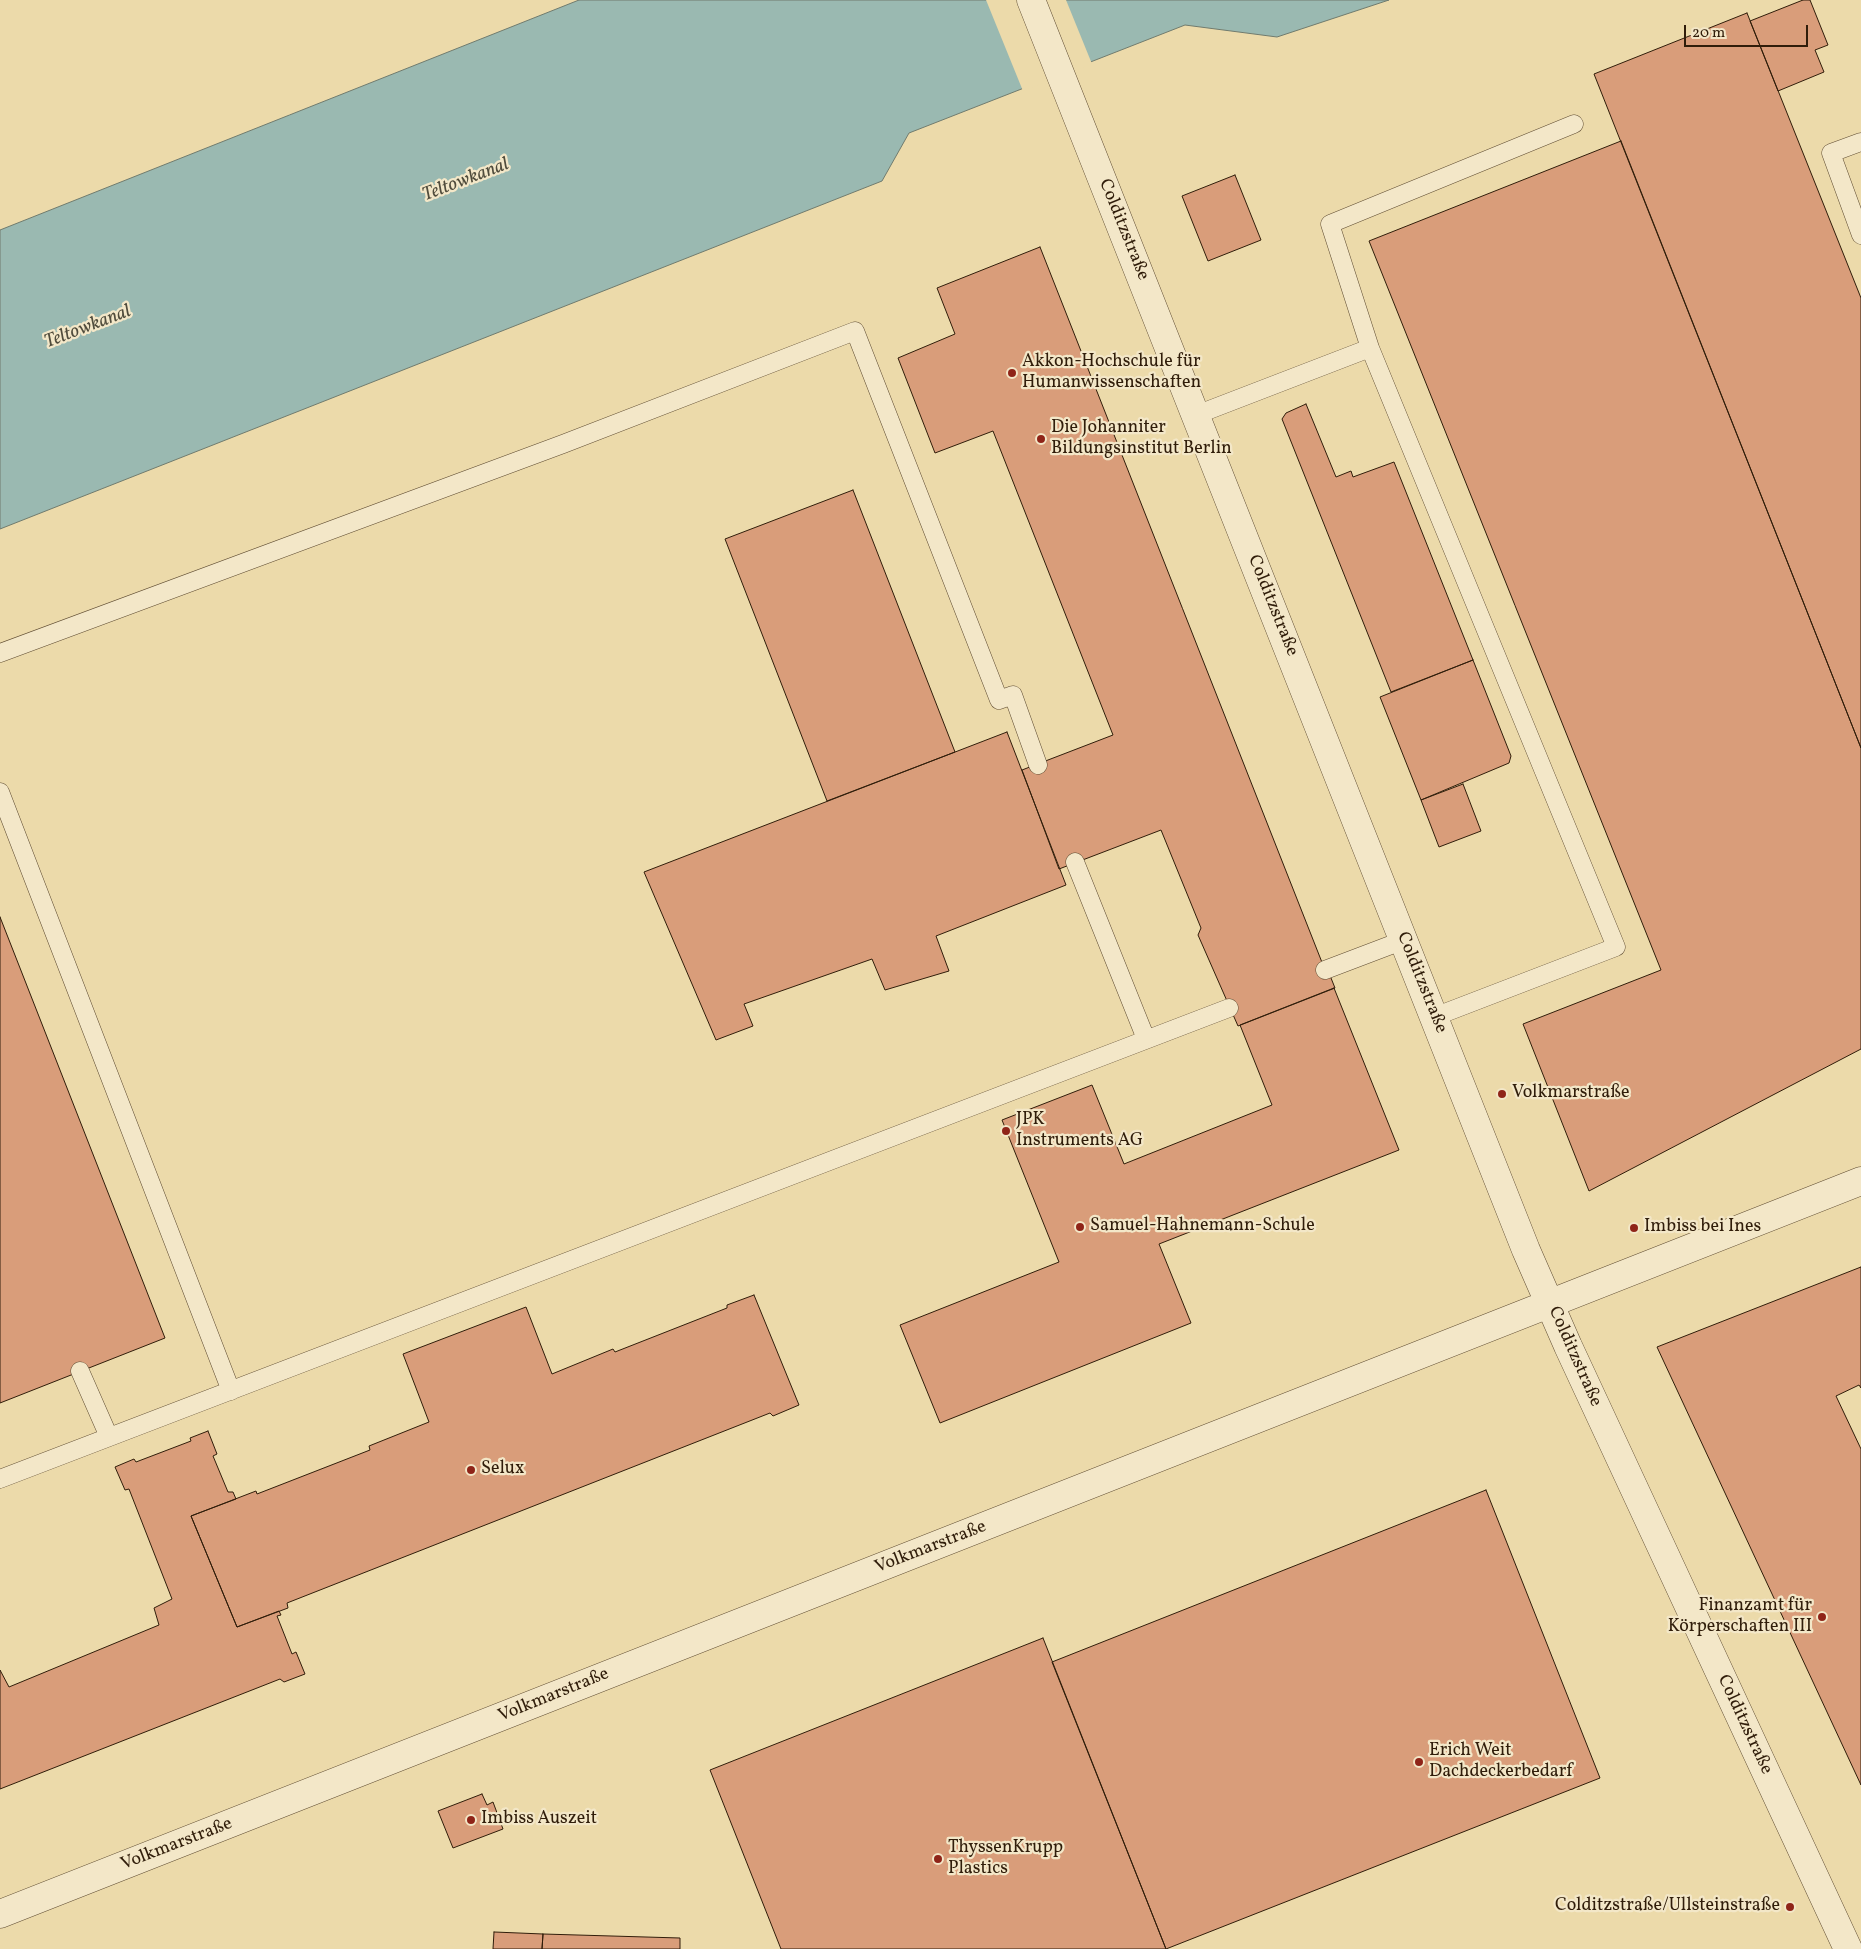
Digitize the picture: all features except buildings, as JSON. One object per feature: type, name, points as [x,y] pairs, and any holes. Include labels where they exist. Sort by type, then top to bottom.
[{"type":"street","name":"Colditzstraße","points":[[1031,0],[1434,1017],[1550,1304],[1848,1949]]},
{"type":"street","name":"Volkmarstraße","points":[[0,1914],[1861,1181]]},
{"type":"lane","points":[[1434,1017],[1616,947],[1370,348],[1330,224],[1574,124]]},
{"type":"lane","points":[[1861,142],[1831,153],[1861,235]]},
{"type":"lane","points":[[0,653],[563,444],[855,331],[999,700],[1013,695],[1038,765]]},
{"type":"lane","points":[[1196,416],[1370,348]]},
{"type":"lane","points":[[0,792],[231,1391]]},
{"type":"lane","points":[[1075,862],[1146,1039]]},
{"type":"lane","points":[[1325,970],[1404,940]]},
{"type":"lane","points":[[0,1479],[1229,1008]]},
{"type":"lane","points":[[80,1372],[109,1437]]},
{"type":"water","name":"Teltowkanal","points":[[579,0],[1389,0],[1277,37],[1185,25],[909,133],[882,181],[0,529],[0,230]]},
{"type":"pier","points":[[986,0],[1066,0],[1092,64],[1023,91]]},
{"type":"place","name":"Akkon-Hochschule für Humanwissenschaften","points":[[1012,373]]},
{"type":"place","name":"Die Johanniter Bildungsinstitut Berlin","points":[[1041,439]]},
{"type":"place","name":"Volkmarstraße","points":[[1502,1094]]},
{"type":"place","name":"JPK Instruments AG","points":[[1006,1131]]},
{"type":"place","name":"Samuel-Hahnemann-Schule","points":[[1080,1227]]},
{"type":"place","name":"Imbiss bei Ines","points":[[1634,1228]]},
{"type":"place","name":"Selux","points":[[471,1470]]},
{"type":"place","name":"Finanzamt für Körperschaften III","points":[[1822,1617]]},
{"type":"place","name":"Erich Weit Dachdeckerbedarf","points":[[1419,1762]]},
{"type":"place","name":"Imbiss Auszeit","points":[[471,1820]]},
{"type":"place","name":"ThyssenKrupp Plastics","points":[[938,1859]]},
{"type":"place","name":"Colditzstraße/Ullsteinstraße","points":[[1790,1907]]}]
